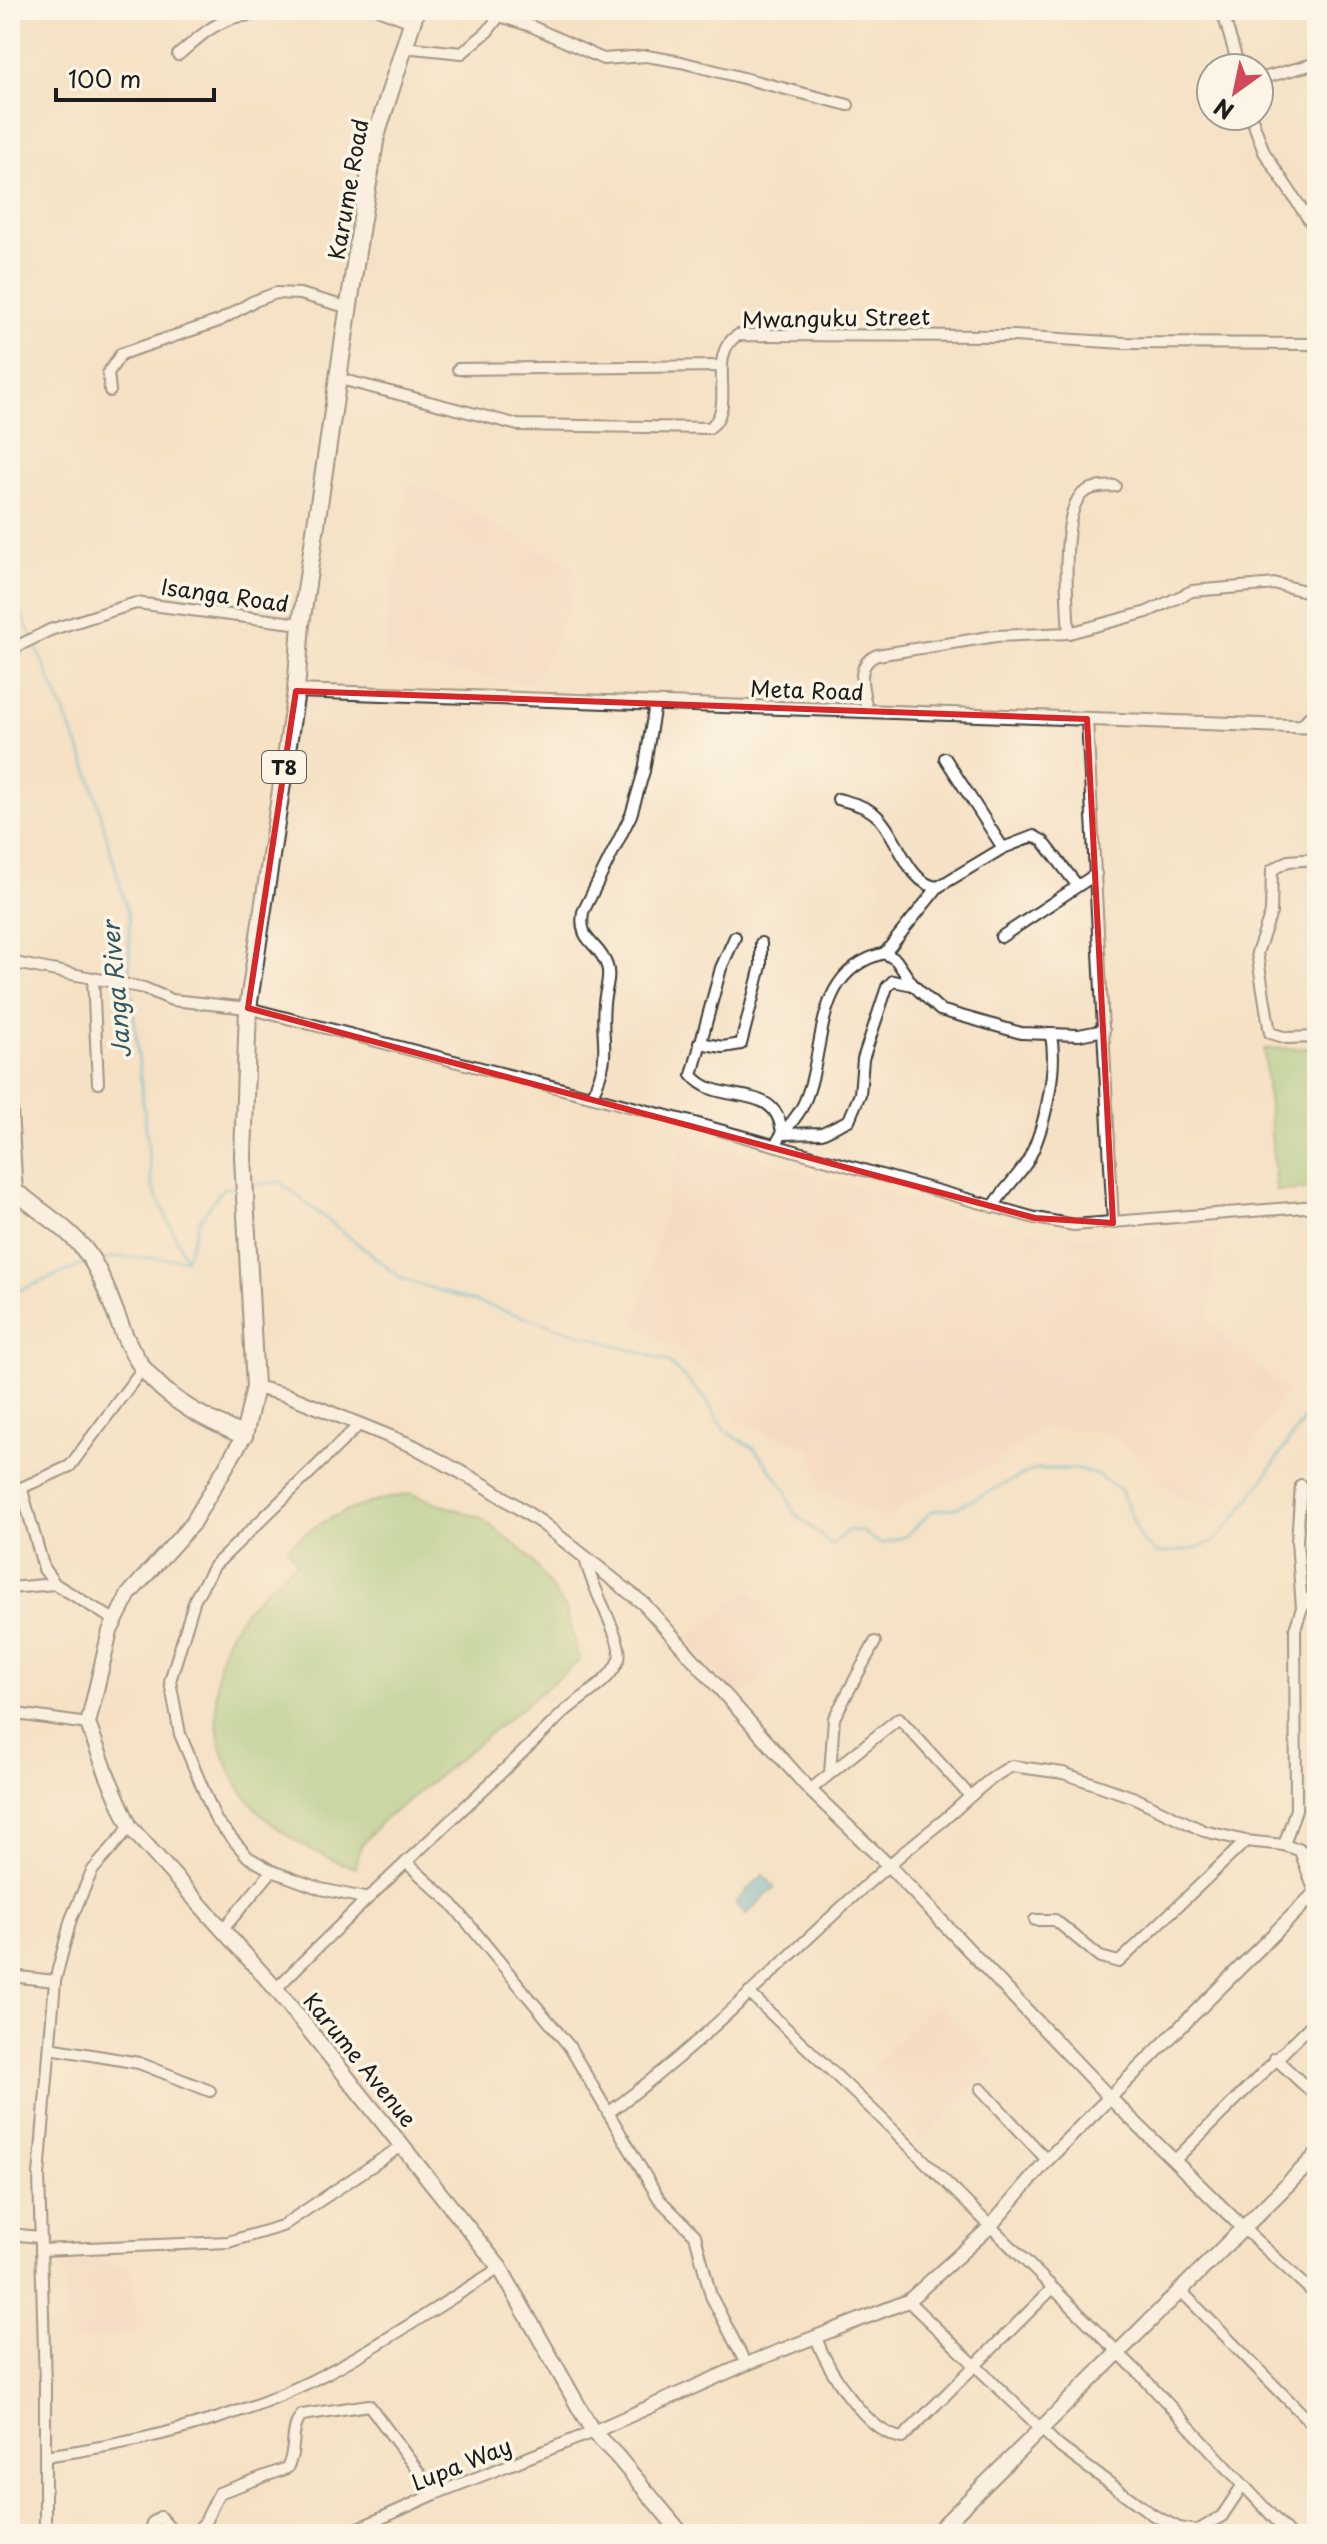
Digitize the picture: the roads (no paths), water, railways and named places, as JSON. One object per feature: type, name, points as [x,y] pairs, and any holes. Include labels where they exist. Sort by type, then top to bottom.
[{"type":"highway","name":"Karume Road","points":[[340,379],[376,136],[414,16]]},
{"type":"highway","name":"T8","points":[[244,1436],[255,1387],[243,1157],[248,1008],[296,691],[301,624],[340,379]]},
{"type":"highway","points":[[13,1192],[62,1227],[89,1256],[124,1337],[143,1368],[171,1397],[192,1411],[244,1436]]},
{"type":"main road","points":[[88,1724],[103,1653],[129,1594],[192,1524],[244,1436]]},
{"type":"main road","name":"Karume Avenue","points":[[88,1724],[130,1827],[276,1989],[500,2268],[593,2432],[682,2534]]},
{"type":"main road","points":[[935,2534],[1317,2155]]},
{"type":"street","points":[[178,55],[195,38],[232,17],[251,18],[266,10]]},
{"type":"street","points":[[380,10],[414,16]]},
{"type":"street","points":[[1222,10],[1234,52]]},
{"type":"street","points":[[403,47],[462,53],[502,13],[603,59],[647,56],[681,62],[848,105]]},
{"type":"street","points":[[1275,75],[1317,63]]},
{"type":"street","points":[[1257,132],[1264,152],[1317,232]]},
{"type":"street","points":[[110,391],[108,373],[121,354],[219,321],[257,300],[292,293],[350,308]]},
{"type":"street","name":"Mwanguku Street","points":[[340,379],[518,425],[709,428],[720,412],[723,352],[738,335],[1014,336],[1124,343],[1317,344]]},
{"type":"street","points":[[458,369],[722,366]]},
{"type":"street","points":[[1069,633],[1067,601],[1074,507],[1083,493],[1091,488],[1115,486]]},
{"type":"street","points":[[867,711],[862,667],[866,659],[877,655],[996,636],[1069,633],[1147,612],[1192,591],[1277,584],[1317,594]]},
{"type":"street","name":"Isanga Road","points":[[10,650],[28,644],[50,630],[136,603],[301,624]]},
{"type":"street","name":"Meta Road","points":[[296,691],[1317,727]]},
{"type":"street","points":[[592,1095],[607,1057],[603,1015],[609,971],[604,956],[589,943],[581,927],[583,912],[631,815],[644,771],[655,704]]},
{"type":"street","points":[[1301,726],[1317,708]]},
{"type":"street","points":[[1087,719],[1113,1223]]},
{"type":"street","points":[[945,758],[1003,848]]},
{"type":"street","points":[[838,799],[855,803],[877,816],[918,878],[938,887]]},
{"type":"street","points":[[775,1145],[805,1102],[830,997],[859,965],[885,953],[938,887],[1003,848],[1038,837],[1077,885]]},
{"type":"street","points":[[1317,859],[1288,861],[1272,870],[1271,913],[1257,953],[1270,1033],[1287,1038],[1317,1037]]},
{"type":"street","points":[[1001,937],[1096,874]]},
{"type":"street","points":[[735,937],[721,968],[699,1043],[693,1078],[709,1087],[772,1106],[779,1115],[782,1134]]},
{"type":"street","points":[[699,1043],[735,1046],[744,1038],[761,966],[761,943]]},
{"type":"street","points":[[885,953],[896,960],[913,985],[940,1010],[1021,1033],[1051,1036],[1104,1030]]},
{"type":"street","points":[[10,962],[144,988],[172,1000],[248,1008],[592,1095],[993,1207],[1074,1225],[1317,1206]]},
{"type":"street","points":[[93,978],[98,1083]]},
{"type":"street","points":[[782,1134],[822,1133],[849,1120],[860,1094],[863,1059],[887,987],[896,981],[913,985]]},
{"type":"street","points":[[993,1207],[1004,1187],[1026,1164],[1036,1144],[1055,1066],[1051,1036]]},
{"type":"street","points":[[10,1078],[13,1192]]},
{"type":"street","points":[[116,1621],[55,1584],[44,1569],[16,1492],[70,1466],[143,1368]]},
{"type":"street","points":[[255,1387],[287,1395],[413,1446],[486,1486],[644,1604],[810,1790],[887,1864],[1110,2098],[1317,2296]]},
{"type":"street","points":[[359,1425],[214,1566],[195,1599],[170,1681],[185,1746],[216,1820],[248,1857],[272,1871],[321,1889],[364,1898]]},
{"type":"street","points":[[1284,1845],[1296,1809],[1293,1649],[1302,1608],[1297,1541],[1301,1485]]},
{"type":"street","points":[[276,1989],[364,1898],[613,1670],[621,1643],[593,1591],[585,1557]]},
{"type":"street","points":[[10,1588],[55,1584]]},
{"type":"street","points":[[1302,1608],[1317,1589]]},
{"type":"street","points":[[830,1773],[834,1718],[875,1642]]},
{"type":"street","points":[[10,1713],[88,1724]]},
{"type":"street","points":[[810,1790],[899,1718],[970,1796]]},
{"type":"street","points":[[608,2113],[640,2090],[749,1993],[887,1864],[1012,1766],[1046,1768],[1135,1798],[1204,1831],[1246,1841],[1299,1848],[1317,1856]]},
{"type":"street","points":[[45,2534],[39,2176],[55,1981],[71,1919],[92,1871],[130,1827]]},
{"type":"street","points":[[1035,1920],[1055,1920],[1100,1957],[1119,1962],[1246,1841]]},
{"type":"street","points":[[593,2432],[746,2364],[908,2301],[989,2228],[1047,2160],[1316,1892],[1299,1848]]},
{"type":"street","points":[[406,1862],[452,1904],[569,2046],[659,2199],[695,2235],[711,2296],[746,2364]]},
{"type":"street","points":[[224,1928],[272,1871]]},
{"type":"street","points":[[10,1976],[55,1981]]},
{"type":"street","points":[[749,1993],[879,2116],[1119,2354],[1289,2534]]},
{"type":"street","points":[[1176,2159],[1317,2019]]},
{"type":"street","points":[[50,2048],[139,2063],[210,2091]]},
{"type":"street","points":[[1275,2058],[1317,2097]]},
{"type":"street","points":[[981,2089],[1047,2160]]},
{"type":"street","points":[[41,2250],[228,2242],[282,2226],[403,2145]]},
{"type":"street","points":[[10,2234],[39,2237]]},
{"type":"street","points":[[45,2456],[162,2432],[293,2389],[351,2359],[500,2268]]},
{"type":"street","points":[[816,2338],[833,2376],[854,2403],[899,2438],[910,2432],[1052,2289]]},
{"type":"street","points":[[1182,2292],[1317,2429]]},
{"type":"street","points":[[908,2301],[1039,2431],[1153,2515],[1187,2531],[1197,2531],[1215,2522],[1242,2486]]},
{"type":"street","points":[[194,2534],[206,2528],[219,2493],[287,2468],[292,2460],[296,2422],[302,2415],[366,2404],[435,2494]]},
{"type":"street","name":"Lupa Way","points":[[346,2534],[435,2494],[593,2432]]},
{"type":"street","points":[[149,2534],[152,2523],[160,2517],[175,2534]]},
{"type":"water","points":[[763,1875],[775,1887],[746,1915],[735,1903]]},
{"type":"waterway","name":"Janga River","points":[[10,587],[31,635]]},
{"type":"waterway","name":"Janga River","points":[[34,642],[89,772],[129,918],[130,982]]},
{"type":"waterway","name":"Janga River","points":[[131,989],[152,1186],[185,1257]]},
{"type":"waterway","points":[[250,1185],[280,1182],[402,1279],[667,1361],[705,1398],[725,1431],[755,1449],[786,1490],[793,1512],[832,1545],[848,1530],[861,1531],[881,1544],[906,1536],[932,1511],[956,1508],[1035,1469],[1079,1469],[1097,1475],[1121,1490],[1140,1538],[1156,1553],[1198,1547],[1211,1542],[1233,1521],[1306,1416],[1317,1409]]},
{"type":"waterway","points":[[186,1259],[199,1221],[223,1188],[238,1187]]},
{"type":"waterway","points":[[98,1261],[114,1257],[186,1259]]},
{"type":"waterway","points":[[10,1294],[87,1263]]}]
